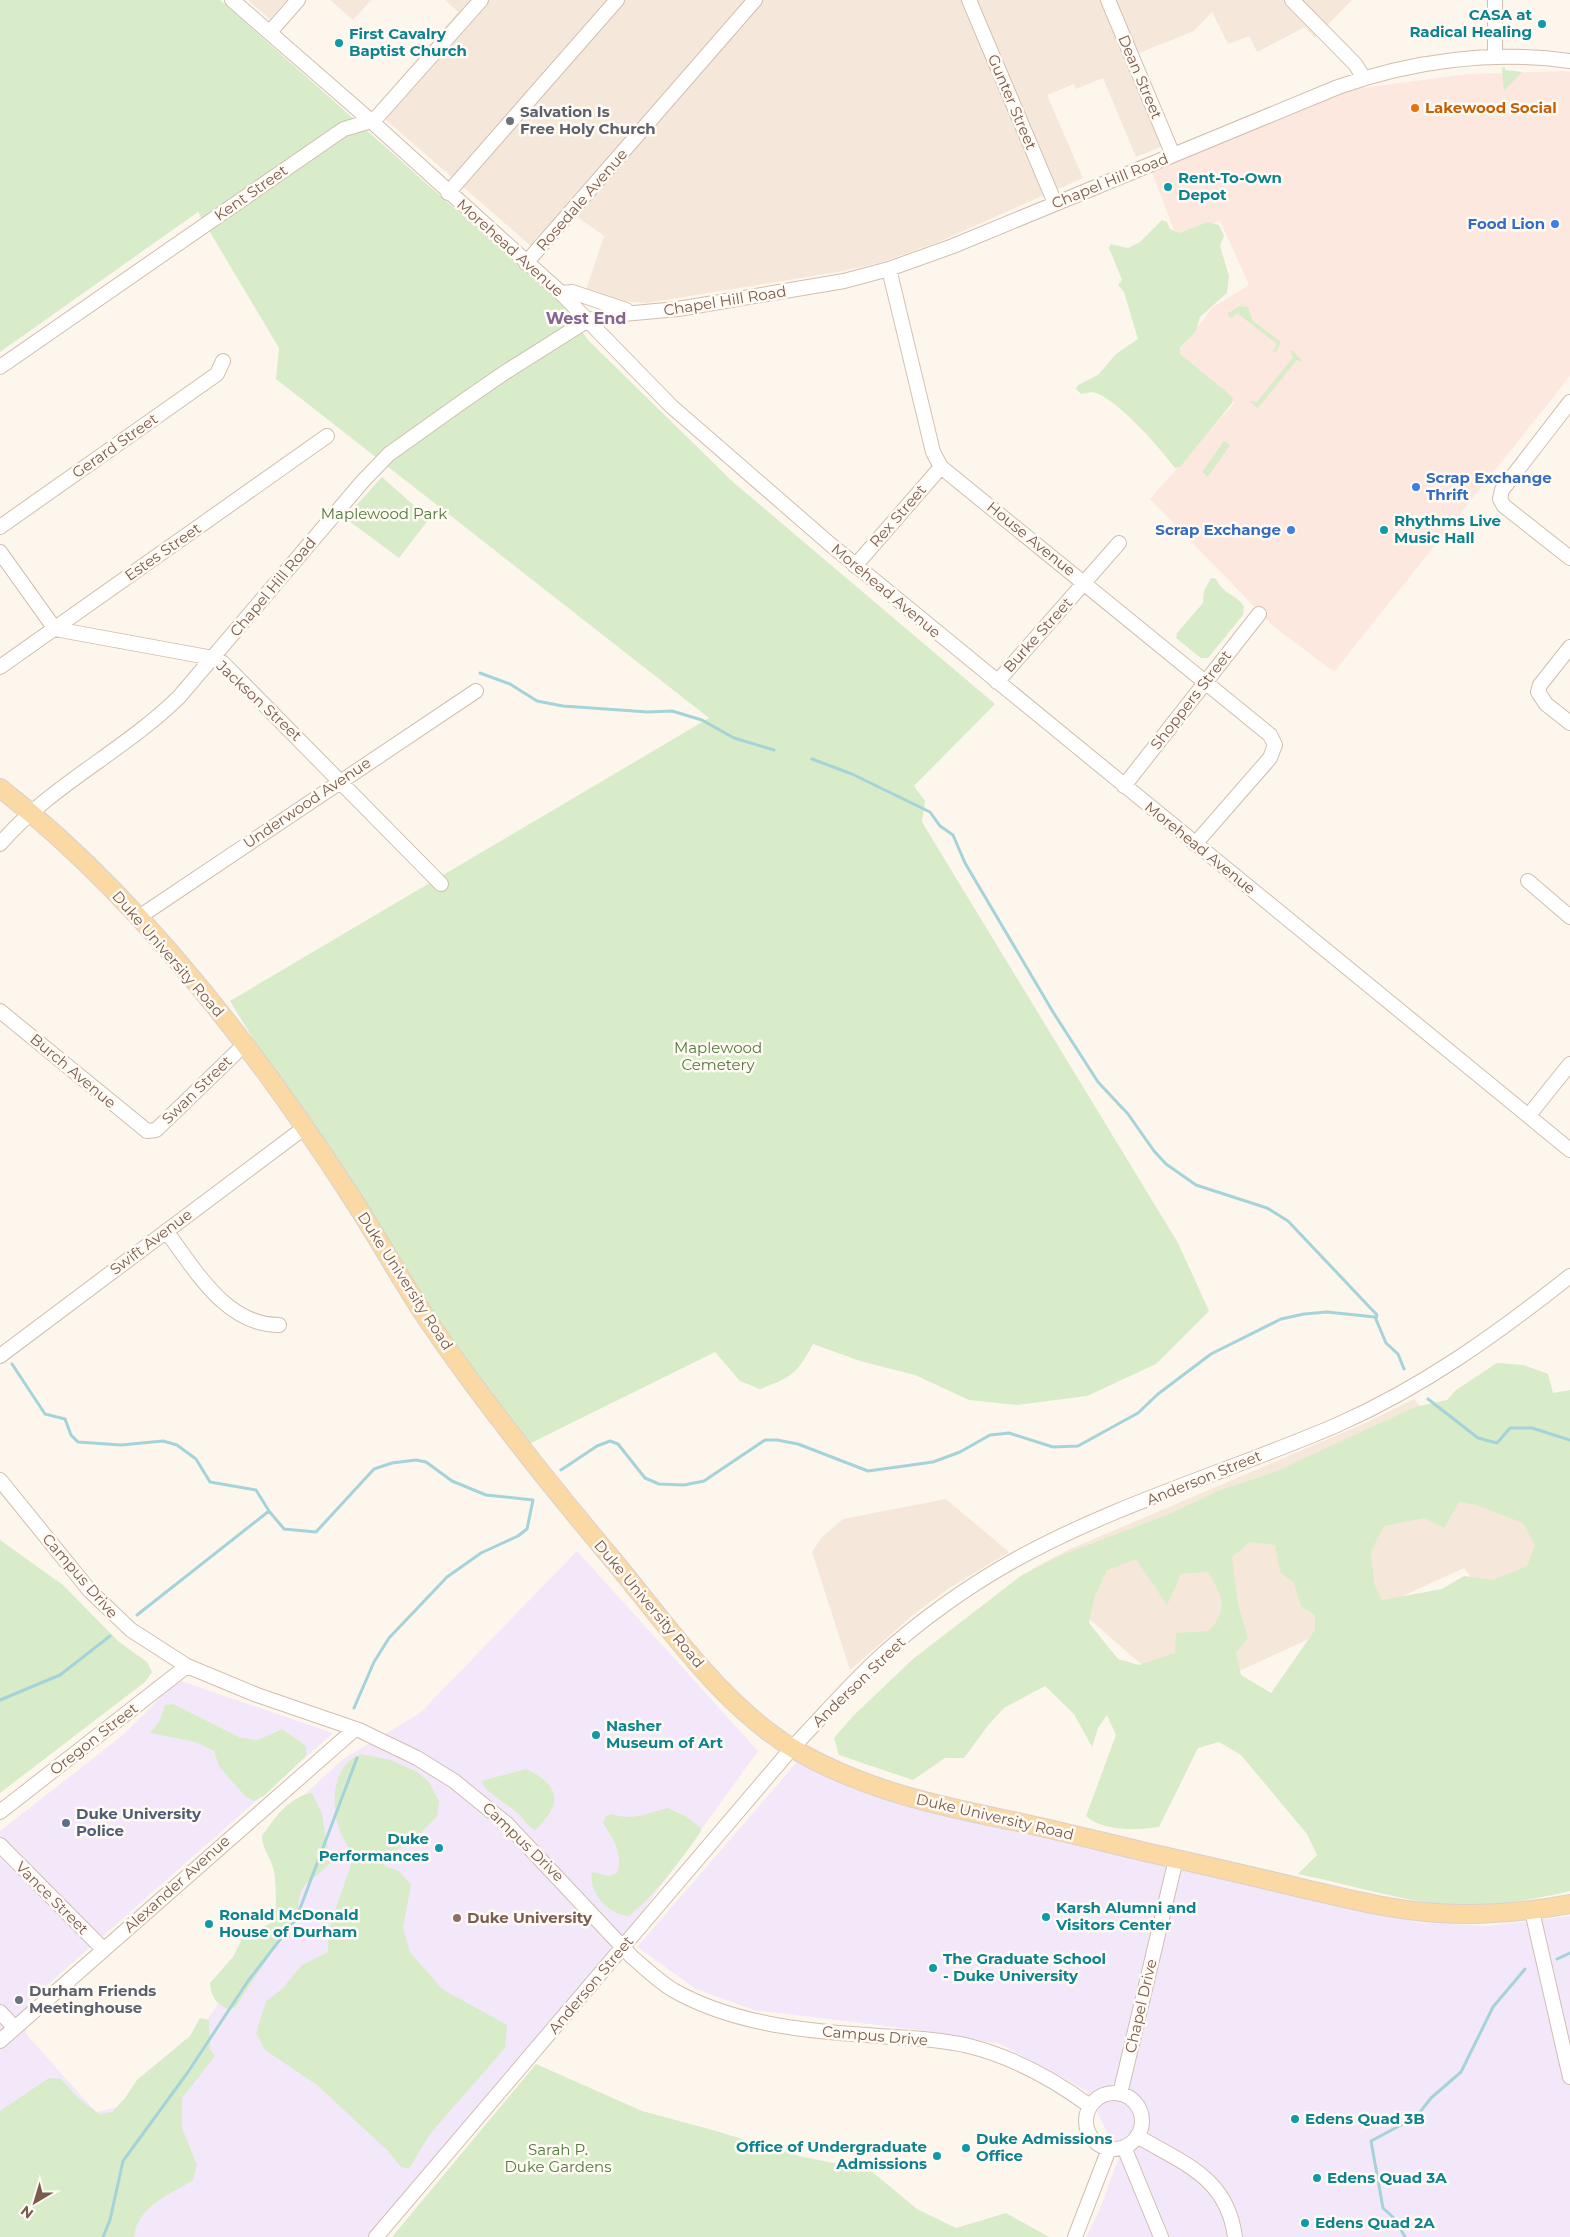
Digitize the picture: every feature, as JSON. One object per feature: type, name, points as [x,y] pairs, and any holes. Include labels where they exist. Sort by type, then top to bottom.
[{"type":"main road","name":"Duke University Road","points":[[0,788],[32,813],[85,860],[139,917],[245,1044],[352,1198],[432,1327],[507,1432],[703,1668],[743,1709],[792,1748],[854,1779],[950,1809],[1343,1898],[1419,1911],[1490,1914],[1532,1911],[1570,1904]]},
{"type":"street","name":"Morehead Avenue","points":[[232,0],[561,293],[671,406],[855,566],[1570,1150]]},
{"type":"street","points":[[270,32],[298,0]]},
{"type":"street","points":[[371,122],[481,0]]},
{"type":"street","points":[[448,193],[617,0]]},
{"type":"street","name":"Rosedale Avenue","points":[[526,263],[755,0]]},
{"type":"street","name":"Gunter Street","points":[[969,0],[1055,203]]},
{"type":"street","name":"Dean Street","points":[[1108,0],[1173,155]]},
{"type":"street","points":[[1292,0],[1355,64],[1364,78]]},
{"type":"street","points":[[1495,0],[1495,56]]},
{"type":"street","name":"Chapel Hill Road","points":[[0,844],[32,813],[166,710],[213,658],[363,481],[390,454],[504,373],[588,320],[844,281],[889,269],[1364,78],[1403,69],[1495,56],[1570,61]]},
{"type":"street","name":"Kent Street","points":[[0,367],[335,135],[344,130],[371,122]]},
{"type":"street","name":"House Avenue","points":[[889,269],[933,452],[942,467],[1270,735],[1275,745],[1270,758],[1196,844]]},
{"type":"street","points":[[561,293],[572,292],[609,306],[641,313]]},
{"type":"street","name":"Gerard Street","points":[[0,527],[216,374],[224,361]]},
{"type":"street","points":[[1570,402],[1502,490],[1500,499],[1504,506],[1570,558]]},
{"type":"street","name":"Estes Street","points":[[0,667],[327,436]]},
{"type":"street","name":"Rex Street","points":[[855,566],[942,467]]},
{"type":"street","name":"Burke Street","points":[[997,682],[1119,543]]},
{"type":"street","points":[[0,552],[55,629]]},
{"type":"street","name":"Shoppers Street","points":[[1124,786],[1259,614]]},
{"type":"street","name":"Jackson Street","points":[[55,629],[213,658],[223,663],[341,780],[441,884]]},
{"type":"street","points":[[1570,648],[1540,685],[1538,692],[1546,704],[1570,723]]},
{"type":"street","name":"Underwood Avenue","points":[[139,917],[476,691]]},
{"type":"street","points":[[1528,881],[1570,917]]},
{"type":"street","name":"Burch Avenue","points":[[0,1011],[147,1131]]},
{"type":"street","name":"Swan Street","points":[[147,1131],[156,1130],[245,1044]]},
{"type":"street","points":[[1529,1116],[1570,1064]]},
{"type":"street","name":"Swift Avenue","points":[[0,1356],[304,1128]]},
{"type":"street","points":[[166,1231],[219,1299],[231,1309],[263,1325],[279,1325]]},
{"type":"street","name":"Anderson Street","points":[[376,2237],[792,1748],[857,1680],[903,1637],[1012,1562],[1093,1522],[1338,1424],[1410,1388],[1487,1341],[1570,1276]]},
{"type":"street","name":"Campus Drive","points":[[0,1480],[90,1591],[112,1614],[144,1640],[187,1666],[257,1695],[355,1729],[416,1758],[491,1809],[527,1844],[624,1947],[654,1976],[674,1990],[731,2014],[839,2033],[914,2039],[968,2046],[1028,2068],[1046,2077],[1090,2106]]},
{"type":"street","name":"Oregon Street","points":[[0,1812],[187,1666]]},
{"type":"street","name":"Alexander Avenue","points":[[0,2041],[355,1729]]},
{"type":"street","name":"Vance Street","points":[[0,1846],[104,1950]]},
{"type":"street","name":"Chapel Drive","points":[[1120,2094],[1176,1859]]},
{"type":"street","points":[[1532,1911],[1570,2077]]},
{"type":"street","points":[[0,2012],[14,2027]]},
{"type":"street","points":[[1120,2094],[1135,2103],[1140,2110],[1141,2128],[1138,2136],[1124,2147],[1109,2149],[1100,2146],[1088,2132],[1086,2114],[1090,2106],[1103,2095],[1120,2094]]},
{"type":"street","points":[[1138,2136],[1193,2168],[1212,2183],[1229,2210],[1235,2237]]},
{"type":"street","points":[[1124,2147],[1161,2237]]},
{"type":"street","points":[[1075,2237],[1109,2149]]},
{"type":"shaded area","points":[[248,0],[287,0],[270,19]]},
{"type":"shaded area","points":[[330,0],[371,0],[353,20]]},
{"type":"shaded area","points":[[445,0],[1352,0],[1315,38],[1305,27],[1257,52],[1249,36],[1228,44],[1212,12],[1194,31],[1137,54],[1173,142],[1136,157],[1103,78],[1076,89],[1074,84],[1047,95],[1083,178],[938,242],[883,262],[838,272],[647,303],[620,301],[586,290],[604,236],[576,216],[568,207],[531,246],[386,120],[375,107],[458,12]]},
{"type":"shaded area","points":[[1570,72],[1570,376],[1334,672],[1273,626],[1150,499],[1234,403],[1176,355],[1213,307],[1249,285],[1220,221],[1176,236],[1151,170],[1354,89],[1468,74]]},
{"type":"shaded area","points":[[1414,1399],[1442,1431],[1570,1500],[1550,1556],[1480,1589],[1464,1568],[1180,1698],[1032,1569],[1068,1550],[1361,1425]]},
{"type":"shaded area","points":[[946,1499],[1009,1552],[951,1587],[914,1614],[850,1670],[812,1552],[822,1537],[843,1519]]},
{"type":"shaded area","name":"Duke University","points":[[577,1551],[758,1751],[611,1955],[372,2237],[0,2237],[0,1831],[123,1735],[178,1680],[333,1733],[29,2001],[26,2034],[96,2112],[144,2101],[192,2043],[296,1887],[261,1835],[343,1759],[420,1713]]},
{"type":"shaded area","points":[[797,1762],[853,1789],[910,1808],[1415,1922],[1485,1926],[1570,1916],[1570,2237],[1086,2237],[1099,2211],[1119,2157],[1087,2091],[1000,2044],[927,2031],[754,2010],[696,1989],[637,1947]]},
{"type":"green space","name":"Maplewood Cemetery","points":[[0,0],[220,0],[561,303],[588,340],[733,482],[995,704],[914,786],[925,801],[922,822],[1178,1243],[1209,1311],[1156,1364],[1087,1396],[1017,1405],[969,1400],[915,1375],[860,1361],[813,1344],[798,1368],[780,1381],[760,1389],[740,1381],[715,1352],[531,1443],[523,1442],[437,1325],[305,1112],[260,1050],[230,1001],[709,718],[276,379],[279,348],[198,212],[0,352]]},
{"type":"green space","points":[[1505,67],[1505,70],[1522,72],[1504,91],[1502,68]]},
{"type":"green space","points":[[1162,220],[1167,222],[1170,229],[1179,233],[1208,222],[1219,225],[1224,236],[1220,246],[1229,276],[1227,293],[1200,317],[1196,331],[1180,348],[1180,354],[1228,393],[1233,398],[1232,403],[1180,467],[1175,468],[1128,415],[1106,398],[1096,393],[1081,394],[1076,389],[1078,385],[1098,375],[1116,354],[1138,339],[1124,292],[1118,285],[1122,280],[1109,248],[1111,244],[1128,248],[1140,242]]},
{"type":"green space","points":[[1240,306],[1248,307],[1253,321],[1281,342],[1276,352],[1273,351],[1277,344],[1237,313],[1232,318],[1228,316],[1228,313]]},
{"type":"green space","points":[[1290,351],[1293,351],[1303,362],[1297,360],[1258,408],[1249,401],[1257,402],[1293,357]]},
{"type":"green space","points":[[1224,441],[1230,445],[1208,477],[1202,472]]},
{"type":"green space","name":"Maplewood Park","points":[[382,477],[429,519],[399,558],[345,518]]},
{"type":"green space","points":[[1211,578],[1216,579],[1222,588],[1244,606],[1243,615],[1208,658],[1201,658],[1176,638],[1177,633],[1203,603],[1204,591]]},
{"type":"green space","points":[[1497,1363],[1523,1365],[1548,1374],[1553,1393],[1570,1390],[1570,1891],[1483,1905],[1447,1905],[1396,1897],[1298,1874],[1317,1855],[1307,1834],[1241,1755],[1219,1742],[1198,1748],[1159,1827],[1121,1829],[1102,1825],[1086,1816],[1116,1735],[1107,1715],[1098,1728],[1092,1747],[1074,1714],[1045,1686],[1004,1708],[989,1724],[964,1758],[945,1758],[913,1780],[839,1755],[834,1738],[853,1716],[913,1659],[1022,1575],[1062,1555],[1172,1513],[1218,1491],[1277,1471],[1415,1407],[1447,1400],[1456,1390]],"holes":[[[1459,1502],[1476,1505],[1523,1523],[1535,1545],[1527,1566],[1493,1580],[1464,1576],[1442,1589],[1382,1600],[1374,1583],[1371,1551],[1384,1526],[1424,1518],[1444,1528]],[[1250,1542],[1275,1545],[1280,1572],[1294,1583],[1301,1606],[1315,1615],[1315,1630],[1271,1693],[1241,1675],[1236,1653],[1248,1638],[1238,1605],[1232,1557]],[[1136,1559],[1167,1605],[1181,1574],[1208,1572],[1222,1602],[1220,1615],[1209,1631],[1176,1633],[1175,1653],[1139,1665],[1118,1659],[1089,1623],[1094,1598],[1107,1570]]]},
{"type":"green space","points":[[0,1540],[63,1585],[118,1641],[147,1662],[152,1672],[145,1682],[0,1793]]},
{"type":"green space","points":[[173,1704],[241,1738],[258,1740],[282,1729],[306,1746],[306,1756],[264,1796],[254,1801],[245,1796],[219,1766],[214,1751],[196,1742],[150,1733],[159,1722],[165,1705]]},
{"type":"green space","points":[[361,1754],[391,1760],[417,1772],[429,1782],[439,1801],[437,1816],[411,1843],[381,1857],[385,1866],[399,1871],[411,1885],[403,1927],[410,1952],[442,1989],[507,2025],[505,2048],[430,2134],[409,2169],[401,2167],[388,2151],[317,2085],[265,2050],[256,2033],[266,2001],[282,1989],[302,1965],[328,1952],[330,1926],[351,1863],[350,1853],[336,1818],[336,1785],[344,1766]]},
{"type":"green space","points":[[526,1769],[538,1775],[546,1782],[552,1789],[554,1796],[554,1804],[550,1812],[535,1830],[515,1811],[487,1790],[481,1781]]},
{"type":"green space","points":[[312,1793],[322,1814],[330,1863],[303,1887],[298,1912],[236,2007],[230,2010],[215,2000],[210,1983],[233,1957],[242,1939],[274,1921],[275,1917],[274,1871],[262,1837],[271,1823],[289,1803]]},
{"type":"green space","points":[[668,1808],[687,1817],[701,1828],[700,1833],[667,1877],[639,1907],[629,1916],[614,1912],[597,1895],[593,1888],[592,1880],[592,1872],[609,1876],[617,1873],[619,1866],[616,1847],[603,1823],[606,1816],[613,1814],[634,1817]]},
{"type":"green space","points":[[200,2018],[209,2020],[210,2049],[215,2056],[182,2098],[182,2128],[197,2165],[193,2180],[165,2196],[148,2209],[137,2226],[134,2237],[0,2237],[0,2111],[49,2078],[61,2079],[78,2098],[99,2114],[112,2112],[125,2098],[137,2080],[190,2036]]},
{"type":"green space","name":"Sarah P. Duke Gardens","points":[[536,2064],[642,2111],[803,2157],[870,2170],[917,2209],[956,2228],[1006,2213],[1049,2237],[392,2237]]},
{"type":"waterway","points":[[480,673],[510,684],[537,701],[563,706],[648,712],[672,711],[702,720],[734,738],[774,750]]},
{"type":"waterway","points":[[812,759],[852,774],[930,812],[940,826],[953,835],[965,863],[1053,1012],[1098,1082],[1128,1114],[1154,1151],[1166,1164],[1196,1185],[1267,1208],[1288,1221],[1377,1315],[1376,1319]]},
{"type":"waterway","points":[[561,1470],[597,1446],[610,1441],[618,1444],[645,1478],[659,1484],[684,1485],[704,1481],[765,1440],[798,1444],[868,1471],[933,1462],[960,1452],[990,1435],[1009,1433],[1053,1447],[1078,1446],[1138,1413],[1158,1394],[1211,1354],[1281,1319],[1304,1314],[1327,1312],[1375,1317],[1386,1343],[1398,1354],[1404,1369]]},
{"type":"waterway","points":[[12,1364],[45,1414],[65,1419],[71,1435],[78,1442],[121,1445],[163,1441],[177,1445],[196,1459],[210,1482],[256,1490],[269,1511]]},
{"type":"waterway","points":[[1428,1399],[1478,1438],[1497,1443],[1510,1428],[1532,1428],[1570,1440]]},
{"type":"waterway","points":[[137,1615],[269,1511],[284,1529],[316,1532],[374,1469],[392,1463],[416,1460],[426,1462],[452,1481],[486,1495],[533,1500],[527,1529],[518,1536],[481,1553],[447,1577],[389,1638],[374,1662],[354,1708]]},
{"type":"waterway","points":[[0,1700],[60,1675],[110,1636]]},
{"type":"waterway","points":[[103,2237],[110,2220],[123,2161],[188,2072],[248,1981],[296,1919],[357,1758]]},
{"type":"waterway","points":[[1557,1959],[1570,1953]]},
{"type":"waterway","points":[[1405,2237],[1395,2219],[1383,2208],[1371,2141],[1416,2117],[1431,2098],[1461,2072],[1493,2007],[1525,1969]]},
{"type":"place","name":"CASA at Radical Healing","points":[[1542,24]]},
{"type":"place","name":"First Cavalry Baptist Church","points":[[339,43]]},
{"type":"place","name":"Lakewood Social","points":[[1415,108]]},
{"type":"place","name":"Salvation Is Free Holy Church","points":[[510,121]]},
{"type":"place","name":"Rent-To-Own Depot","points":[[1168,187]]},
{"type":"place","name":"Food Lion","points":[[1555,224]]},
{"type":"place","name":"Scrap Exchange Thrift","points":[[1416,487]]},
{"type":"place","name":"Scrap Exchange","points":[[1291,530]]},
{"type":"place","name":"Rhythms Live Music Hall","points":[[1384,530]]},
{"type":"place","name":"Nasher Museum of Art","points":[[596,1735]]},
{"type":"place","name":"Duke University Police","points":[[66,1823]]},
{"type":"place","name":"Duke Performances","points":[[439,1848]]},
{"type":"place","name":"Karsh Alumni and Visitors Center","points":[[1046,1917]]},
{"type":"place","name":"Duke University","points":[[457,1918]]},
{"type":"place","name":"Ronald McDonald House of Durham","points":[[209,1924]]},
{"type":"place","name":"The Graduate School - Duke University","points":[[933,1968]]},
{"type":"place","name":"Durham Friends Meetinghouse","points":[[19,2000]]},
{"type":"place","name":"Edens Quad 3B","points":[[1295,2119]]},
{"type":"place","name":"Duke Admissions Office","points":[[966,2148]]},
{"type":"place","name":"Office of Undergraduate Admissions","points":[[937,2156]]},
{"type":"place","name":"Edens Quad 3A","points":[[1317,2178]]},
{"type":"place","name":"Edens Quad 2A","points":[[1305,2223]]},
{"type":"district","name":"West End","points":[[586,318]]}]
